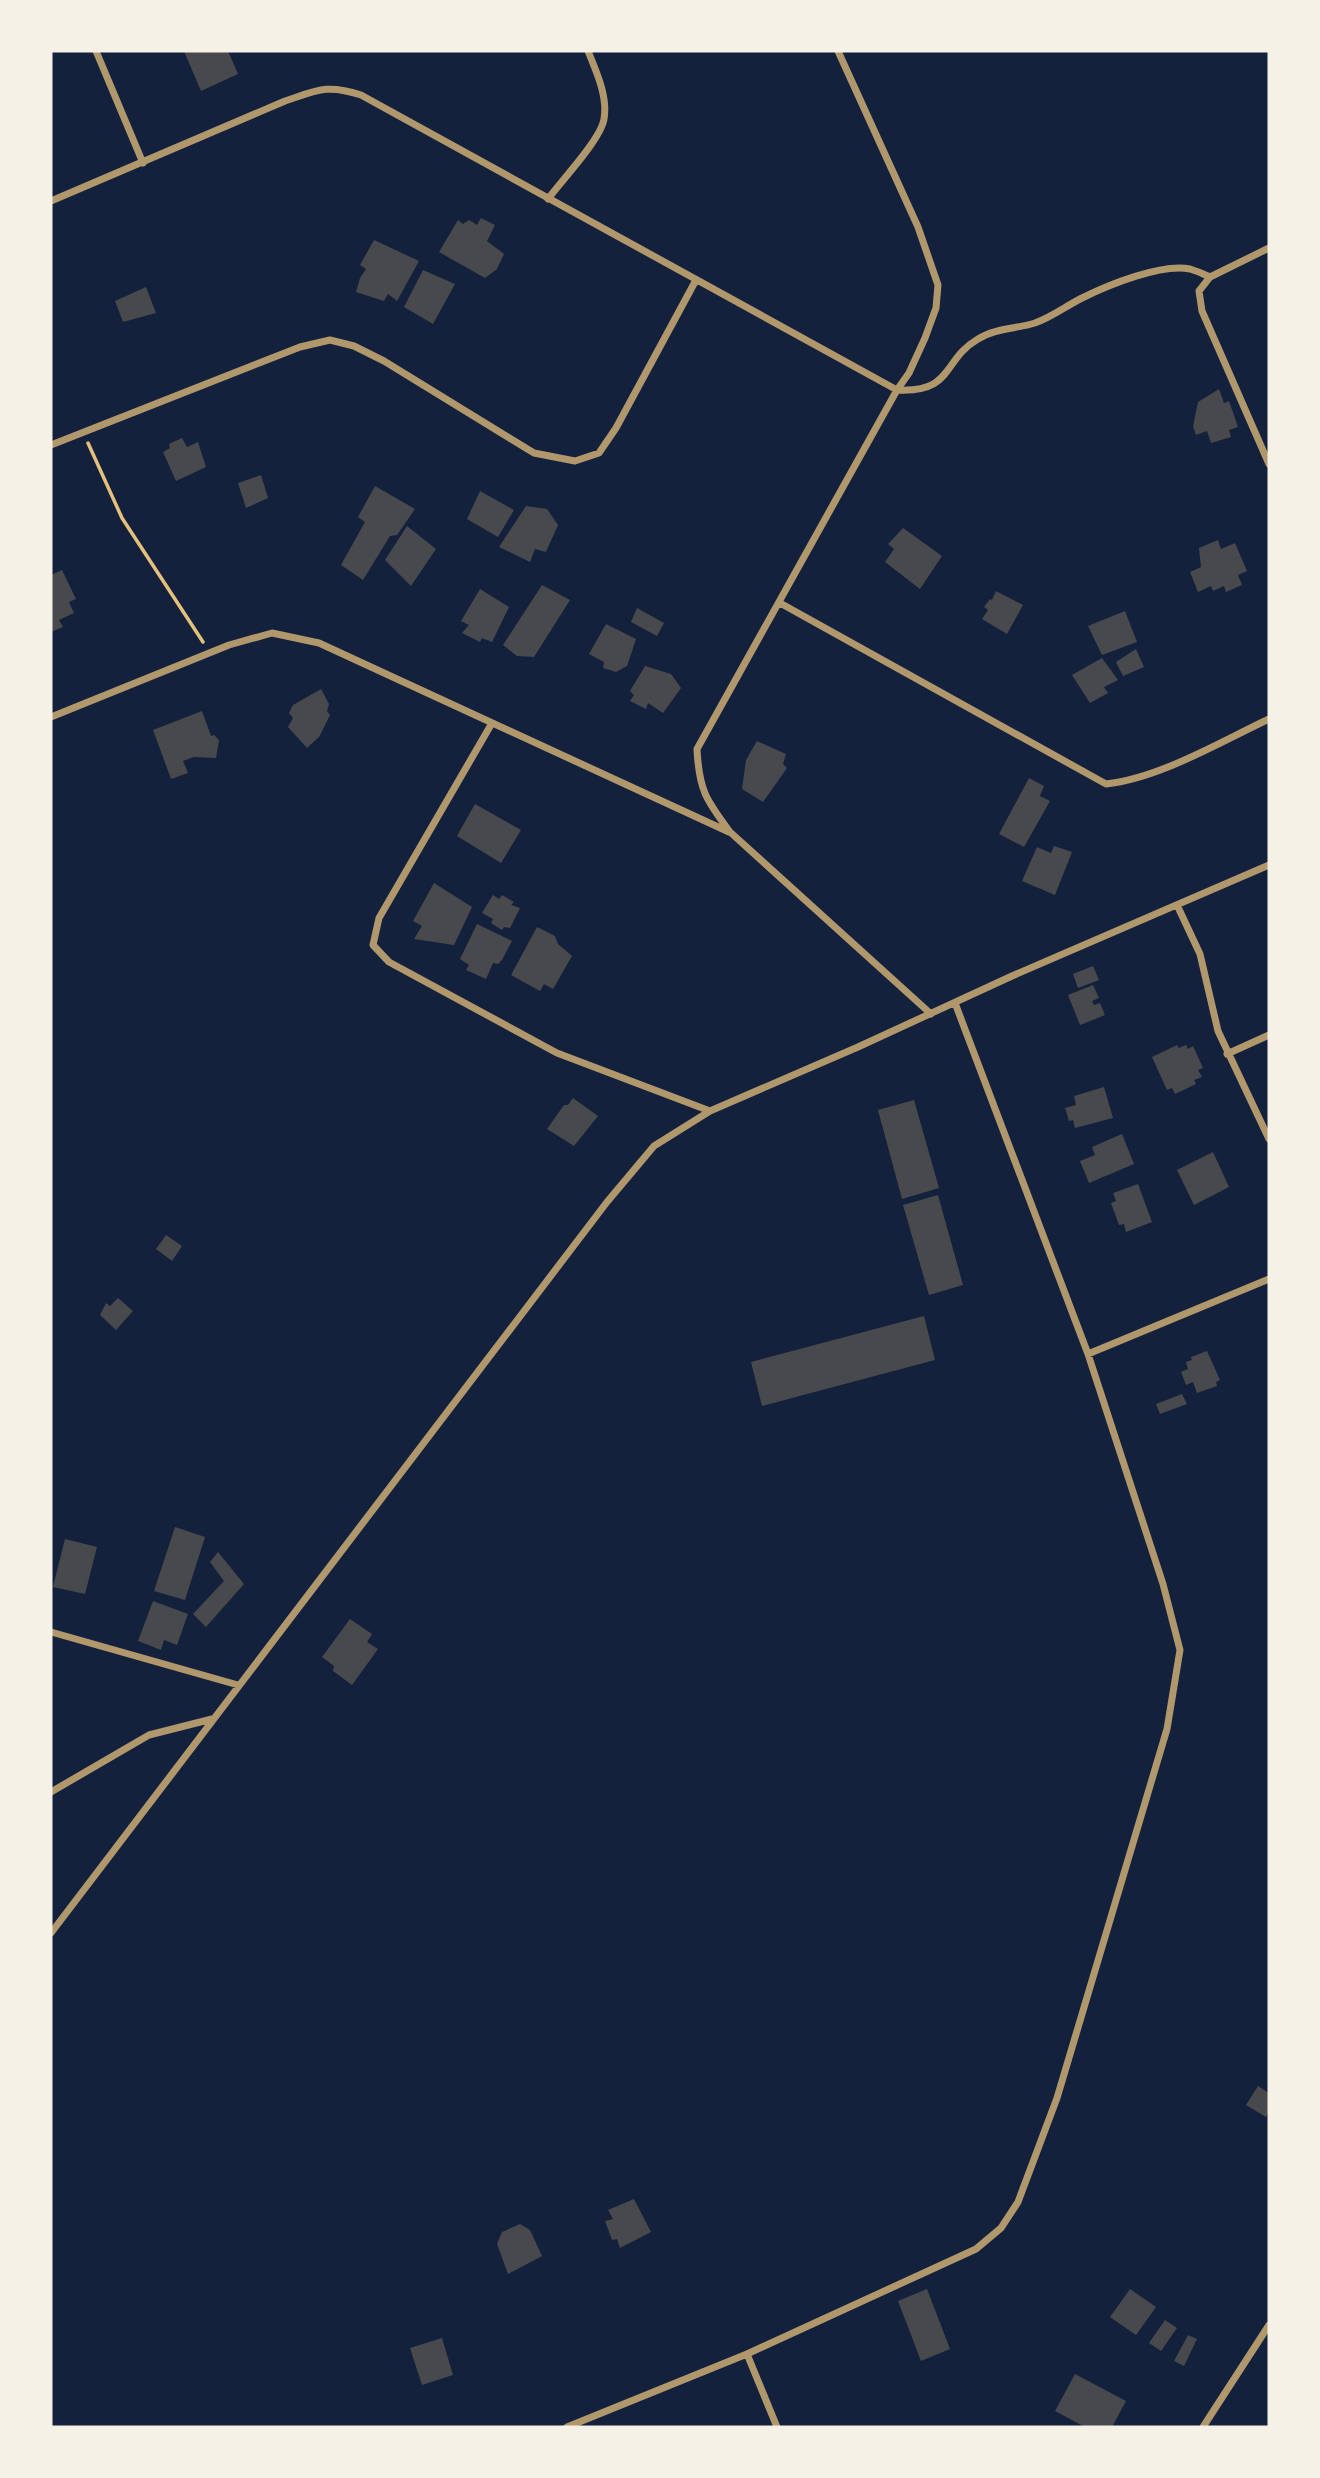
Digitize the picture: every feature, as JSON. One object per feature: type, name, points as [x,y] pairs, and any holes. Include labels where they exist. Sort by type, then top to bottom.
[{"type":"street","points":[[96,51],[143,163]]},
{"type":"street","points":[[548,199],[600,133],[605,117],[604,98],[588,51]]},
{"type":"street","points":[[838,51],[918,227],[938,285],[936,308],[909,373],[897,390],[697,749],[699,778],[710,805],[730,832],[931,1014]]},
{"type":"street","points":[[51,201],[285,101],[321,89],[338,88],[361,95],[897,390],[918,391],[930,386],[945,376],[975,340],[985,335],[1034,323],[1083,298],[1126,281],[1165,269],[1189,269],[1210,277]]},
{"type":"street","points":[[1269,248],[1210,277],[1199,291],[1202,311],[1269,464]]},
{"type":"street","points":[[51,445],[300,347],[330,340],[354,346],[384,361],[534,453],[575,461],[599,453],[605,445],[696,280]]},
{"type":"street","points":[[780,603],[1106,784],[1123,782],[1172,764],[1269,719]]},
{"type":"street","points":[[51,718],[229,645],[272,633],[318,643],[730,832]]},
{"type":"street","points":[[492,723],[379,918],[373,945],[389,962],[557,1053],[710,1111]]},
{"type":"street","points":[[51,1933],[607,1202],[654,1146],[710,1111],[1269,865]]},
{"type":"street","points":[[1177,905],[1200,954],[1218,1031],[1227,1054],[1269,1139]]},
{"type":"street","points":[[566,2427],[747,2354],[976,2249],[1001,2228],[1018,2202],[1057,2098],[1167,1729],[1180,1650],[1163,1584],[1088,1354],[956,1003]]},
{"type":"street","points":[[1227,1054],[1269,1035]]},
{"type":"street","points":[[1088,1354],[1269,1279]]},
{"type":"street","points":[[51,1632],[238,1685]]},
{"type":"street","points":[[51,1792],[149,1735],[212,1719]]},
{"type":"street","points":[[1203,2427],[1269,2325]]},
{"type":"street","points":[[747,2354],[777,2427]]},
{"type":"path","points":[[83,432],[122,518],[209,653]]},
{"type":"building","points":[[184,51],[228,51],[238,74],[201,91]]},
{"type":"building","points":[[481,218],[495,225],[487,241],[504,254],[497,269],[485,278],[439,252],[458,220],[463,224],[469,220],[477,225]]},
{"type":"building","points":[[374,240],[419,261],[397,301],[388,294],[384,301],[356,292],[366,269],[360,265]]},
{"type":"building","points":[[423,270],[455,284],[433,324],[404,307]]},
{"type":"building","points":[[146,287],[156,313],[123,322],[115,301]]},
{"type":"building","points":[[1219,389],[1224,403],[1229,401],[1238,427],[1229,430],[1231,437],[1211,443],[1207,431],[1196,435],[1193,426],[1198,402]]},
{"type":"building","points":[[182,438],[187,447],[198,442],[206,467],[176,481],[163,452],[170,448],[169,444]]},
{"type":"building","points":[[261,475],[268,498],[246,508],[238,483]]},
{"type":"building","points":[[375,486],[415,509],[397,535],[390,536],[363,580],[341,565],[365,522],[358,517]]},
{"type":"building","points":[[480,491],[514,510],[498,537],[467,519]]},
{"type":"building","points":[[526,506],[547,509],[558,525],[546,552],[535,549],[530,562],[499,547]]},
{"type":"building","points":[[407,526],[436,549],[411,586],[385,560]]},
{"type":"building","points":[[903,528],[942,556],[920,589],[885,562],[894,549],[888,544]]},
{"type":"building","points":[[1218,540],[1221,549],[1235,543],[1247,571],[1238,575],[1242,585],[1226,592],[1224,586],[1213,591],[1211,586],[1198,592],[1190,572],[1201,567],[1199,548]]},
{"type":"building","points":[[62,570],[76,599],[69,602],[74,613],[59,620],[63,627],[51,632],[51,575]]},
{"type":"building","points":[[542,585],[570,600],[534,657],[517,656],[503,645]]},
{"type":"building","points":[[480,589],[509,607],[492,642],[482,638],[480,642],[462,633],[469,625],[461,621]]},
{"type":"building","points":[[996,591],[1023,605],[1007,634],[982,619],[988,610],[984,607],[992,600]]},
{"type":"building","points":[[637,608],[664,623],[657,636],[631,622]]},
{"type":"building","points":[[1125,611],[1137,642],[1102,655],[1088,626]]},
{"type":"building","points":[[606,624],[636,639],[627,666],[616,672],[603,668],[604,662],[589,654]]},
{"type":"building","points":[[1136,649],[1144,667],[1123,676],[1116,662]]},
{"type":"building","points":[[1102,658],[1118,680],[1104,687],[1108,693],[1090,703],[1072,675]]},
{"type":"building","points":[[645,666],[671,674],[681,688],[663,713],[648,703],[646,709],[630,701],[634,695],[630,691]]},
{"type":"building","points":[[321,689],[329,704],[327,711],[330,715],[319,737],[307,748],[288,727],[293,718],[289,713],[293,705]]},
{"type":"building","points":[[202,711],[211,736],[214,735],[219,740],[216,758],[194,757],[183,761],[188,773],[171,779],[153,730]]},
{"type":"building","points":[[757,741],[786,754],[783,764],[787,768],[763,802],[742,789],[746,760]]},
{"type":"building","points":[[1029,778],[1044,786],[1040,796],[1050,801],[1024,847],[999,834]]},
{"type":"building","points":[[475,804],[521,830],[501,863],[457,836]]},
{"type":"building","points":[[1054,846],[1072,852],[1055,895],[1022,881],[1037,847],[1051,853]]},
{"type":"building","points":[[434,883],[472,907],[454,945],[414,939],[422,926],[413,921]]},
{"type":"building","points":[[493,895],[499,899],[502,895],[514,902],[511,905],[520,908],[510,928],[504,927],[502,930],[491,923],[493,919],[482,913]]},
{"type":"building","points":[[477,924],[512,941],[502,960],[498,964],[493,963],[486,979],[466,970],[469,965],[460,959]]},
{"type":"building","points":[[537,927],[555,936],[558,944],[572,956],[553,989],[544,984],[540,991],[511,975]]},
{"type":"building","points":[[1093,966],[1099,980],[1078,988],[1073,974]]},
{"type":"building","points":[[1093,985],[1099,998],[1092,1001],[1094,1005],[1100,1003],[1105,1015],[1080,1025],[1068,995]]},
{"type":"building","points":[[1177,1045],[1179,1048],[1186,1045],[1188,1049],[1193,1046],[1203,1068],[1198,1070],[1202,1077],[1194,1080],[1196,1084],[1175,1094],[1172,1088],[1167,1090],[1152,1057]]},
{"type":"building","points":[[1104,1087],[1113,1118],[1075,1128],[1073,1120],[1069,1121],[1065,1108],[1076,1105],[1074,1096]]},
{"type":"building","points":[[573,1098],[598,1116],[574,1146],[547,1129],[564,1105],[568,1105]]},
{"type":"building","points":[[914,1100],[939,1188],[902,1199],[878,1110]]},
{"type":"building","points":[[1122,1134],[1134,1164],[1089,1183],[1080,1161],[1095,1155],[1092,1147]]},
{"type":"building","points":[[1213,1152],[1229,1187],[1194,1205],[1177,1170]]},
{"type":"building","points":[[1138,1184],[1152,1222],[1126,1232],[1124,1224],[1119,1225],[1111,1203],[1116,1201],[1113,1193]]},
{"type":"building","points":[[938,1195],[963,1285],[929,1295],[903,1205]]},
{"type":"building","points":[[166,1235],[182,1246],[172,1261],[156,1249]]},
{"type":"building","points":[[118,1298],[133,1311],[116,1330],[100,1315],[106,1303],[110,1306]]},
{"type":"building","points":[[924,1316],[935,1360],[762,1406],[751,1362]]},
{"type":"building","points":[[1207,1351],[1220,1380],[1216,1382],[1217,1386],[1197,1393],[1193,1382],[1186,1385],[1181,1372],[1188,1369],[1186,1362],[1192,1360],[1191,1357]]},
{"type":"building","points":[[1182,1394],[1187,1404],[1160,1414],[1156,1404]]},
{"type":"building","points":[[175,1527],[205,1537],[185,1600],[154,1591]]},
{"type":"building","points":[[65,1539],[97,1547],[85,1594],[53,1587]]},
{"type":"building","points":[[218,1552],[244,1584],[206,1627],[193,1614],[224,1581],[210,1562]]},
{"type":"building","points":[[153,1601],[188,1614],[177,1645],[164,1640],[161,1650],[138,1641]]},
{"type":"building","points":[[350,1619],[372,1634],[367,1642],[378,1649],[352,1685],[333,1671],[334,1666],[322,1657]]},
{"type":"building","points":[[1258,2086],[1269,2093],[1269,2112],[1266,2117],[1246,2105]]},
{"type":"building","points":[[634,2199],[651,2232],[620,2248],[617,2239],[612,2240],[605,2221],[613,2219],[608,2210]]},
{"type":"building","points":[[520,2224],[530,2230],[542,2256],[508,2274],[497,2244],[502,2232]]},
{"type":"building","points":[[927,2289],[950,2349],[921,2361],[898,2301]]},
{"type":"building","points":[[1130,2289],[1156,2307],[1136,2335],[1110,2317]]},
{"type":"building","points":[[1165,2320],[1177,2328],[1161,2351],[1149,2343]]},
{"type":"building","points":[[1188,2335],[1197,2339],[1184,2366],[1174,2361]]},
{"type":"building","points":[[442,2338],[453,2375],[422,2385],[410,2348]]},
{"type":"building","points":[[1075,2374],[1126,2401],[1112,2427],[1085,2427],[1055,2411]]}]
